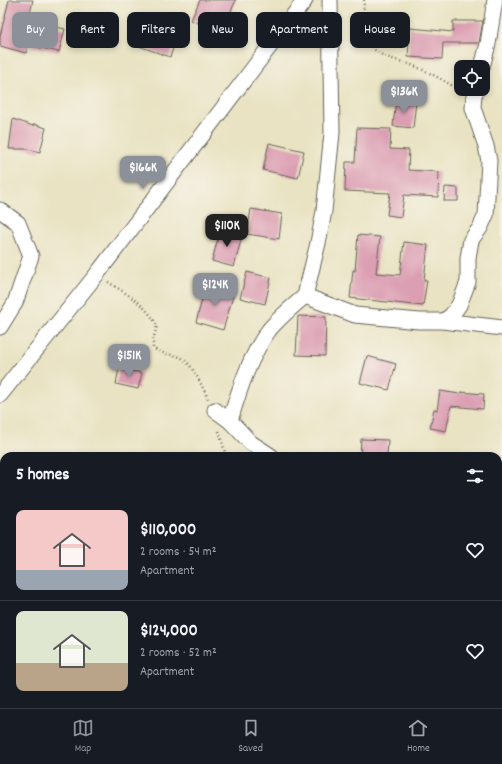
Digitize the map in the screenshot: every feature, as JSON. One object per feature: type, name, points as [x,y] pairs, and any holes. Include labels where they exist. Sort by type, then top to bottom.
[{"type":"street","points":[[230,421],[243,383],[261,342],[271,329],[305,296],[318,243],[324,211],[332,133],[330,0]]},
{"type":"street","points":[[484,60],[495,0]]},
{"type":"street","points":[[6,392],[171,177],[301,2]]},
{"type":"street","points":[[442,322],[451,316],[465,291],[468,282],[471,240],[480,228],[486,215],[489,161],[486,146],[474,113],[475,96]]},
{"type":"street","points":[[6,392],[171,177]]},
{"type":"street","points":[[0,210],[18,223],[31,256],[15,303],[0,327]]},
{"type":"street","points":[[305,296],[356,314],[502,328]]},
{"type":"street","points":[[215,410],[230,421],[251,443],[265,452]]},
{"type":"path","points":[[364,0],[363,9],[367,32],[369,41],[375,50],[381,54],[411,64],[454,86]]},
{"type":"path","points":[[97,274],[131,297],[145,309],[157,326],[153,340],[153,348],[160,352],[182,358],[200,379],[208,399],[215,410],[225,452]]},
{"type":"building","points":[[9,0],[33,0],[30,12],[12,12],[12,48],[27,48],[26,53],[0,46],[0,36]]},
{"type":"building","points":[[200,0],[236,0],[231,12],[198,12],[198,23],[191,20]]},
{"type":"building","points":[[453,21],[483,21],[479,43],[443,43],[442,59],[408,57],[409,48],[410,48],[410,28],[453,32]]},
{"type":"building","points":[[58,27],[65,29],[59,52],[41,48],[58,48]]},
{"type":"building","points":[[144,48],[173,48],[170,57]]},
{"type":"building","points":[[396,100],[416,102],[413,128],[393,126]]},
{"type":"building","points":[[13,119],[33,126],[34,124],[46,128],[40,152],[28,149],[9,149]]},
{"type":"building","points":[[357,128],[391,129],[390,149],[409,150],[408,170],[439,172],[438,197],[404,195],[401,217],[387,215],[390,193],[345,191],[346,162],[355,162]]},
{"type":"building","points":[[269,143],[304,151],[298,178],[263,170]]},
{"type":"building","points":[[445,187],[458,188],[458,201],[444,201]]},
{"type":"building","points":[[251,209],[282,214],[279,239],[247,234]]},
{"type":"building","points":[[220,230],[242,236],[234,267],[212,261]]},
{"type":"building","points":[[358,235],[380,237],[376,273],[400,275],[404,242],[428,245],[424,280],[427,280],[423,306],[350,298],[353,270],[355,271]]},
{"type":"building","points":[[247,272],[271,278],[265,304],[240,298]]},
{"type":"building","points":[[206,285],[234,293],[223,330],[196,322]]},
{"type":"building","points":[[298,316],[326,317],[325,356],[296,355]]},
{"type":"building","points":[[367,356],[396,364],[389,390],[360,383]]},
{"type":"building","points":[[119,368],[142,373],[138,389],[116,384]]},
{"type":"building","points":[[440,391],[460,394],[460,392],[484,394],[483,409],[451,406],[446,431],[430,428],[434,409],[437,410]]},
{"type":"building","points":[[361,439],[388,440],[387,452],[360,452]]}]
